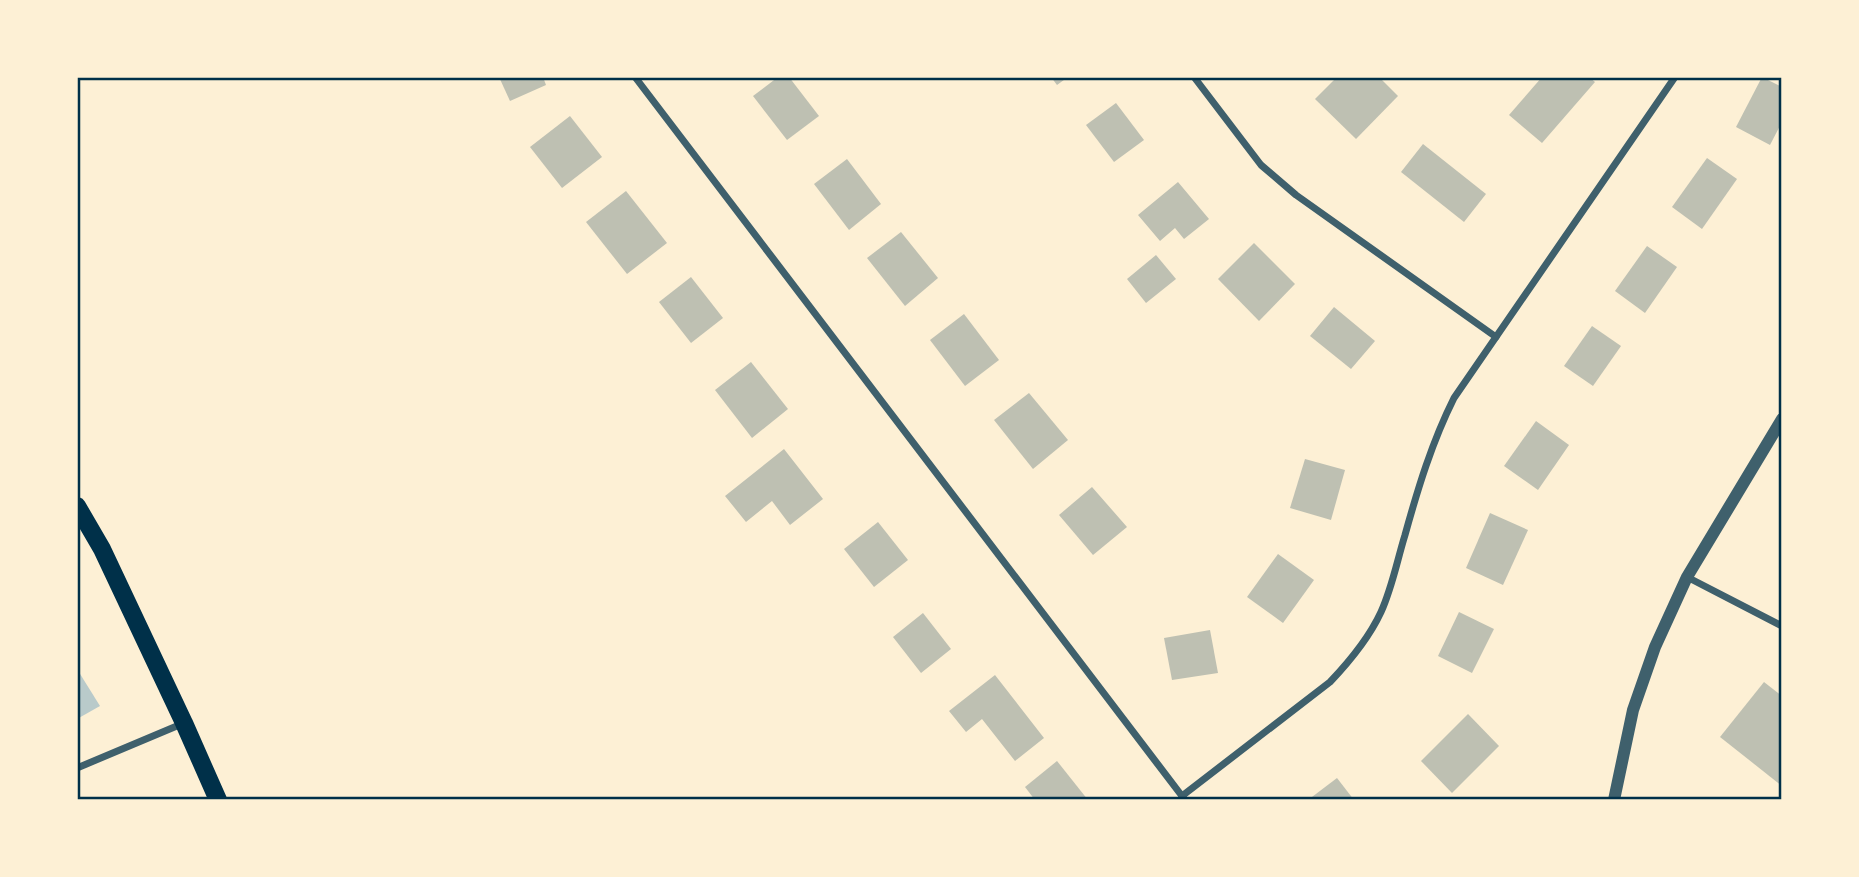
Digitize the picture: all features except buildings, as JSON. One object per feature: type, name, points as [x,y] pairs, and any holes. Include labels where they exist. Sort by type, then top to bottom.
[{"type":"main road","points":[[77,506],[102,549],[218,800]]},
{"type":"street","points":[[635,77],[1184,798],[1331,682],[1367,637],[1390,591],[1419,483],[1442,421],[1454,398],[1675,77]]},
{"type":"street","points":[[1194,77],[1261,165],[1296,195],[1496,337]]},
{"type":"street","points":[[1614,800],[1633,710],[1655,647],[1687,577],[1782,419]]},
{"type":"street","points":[[1687,577],[1782,626]]},
{"type":"street","points":[[77,768],[184,723]]},
{"type":"shaded area","points":[[77,669],[100,706],[77,719]]}]
